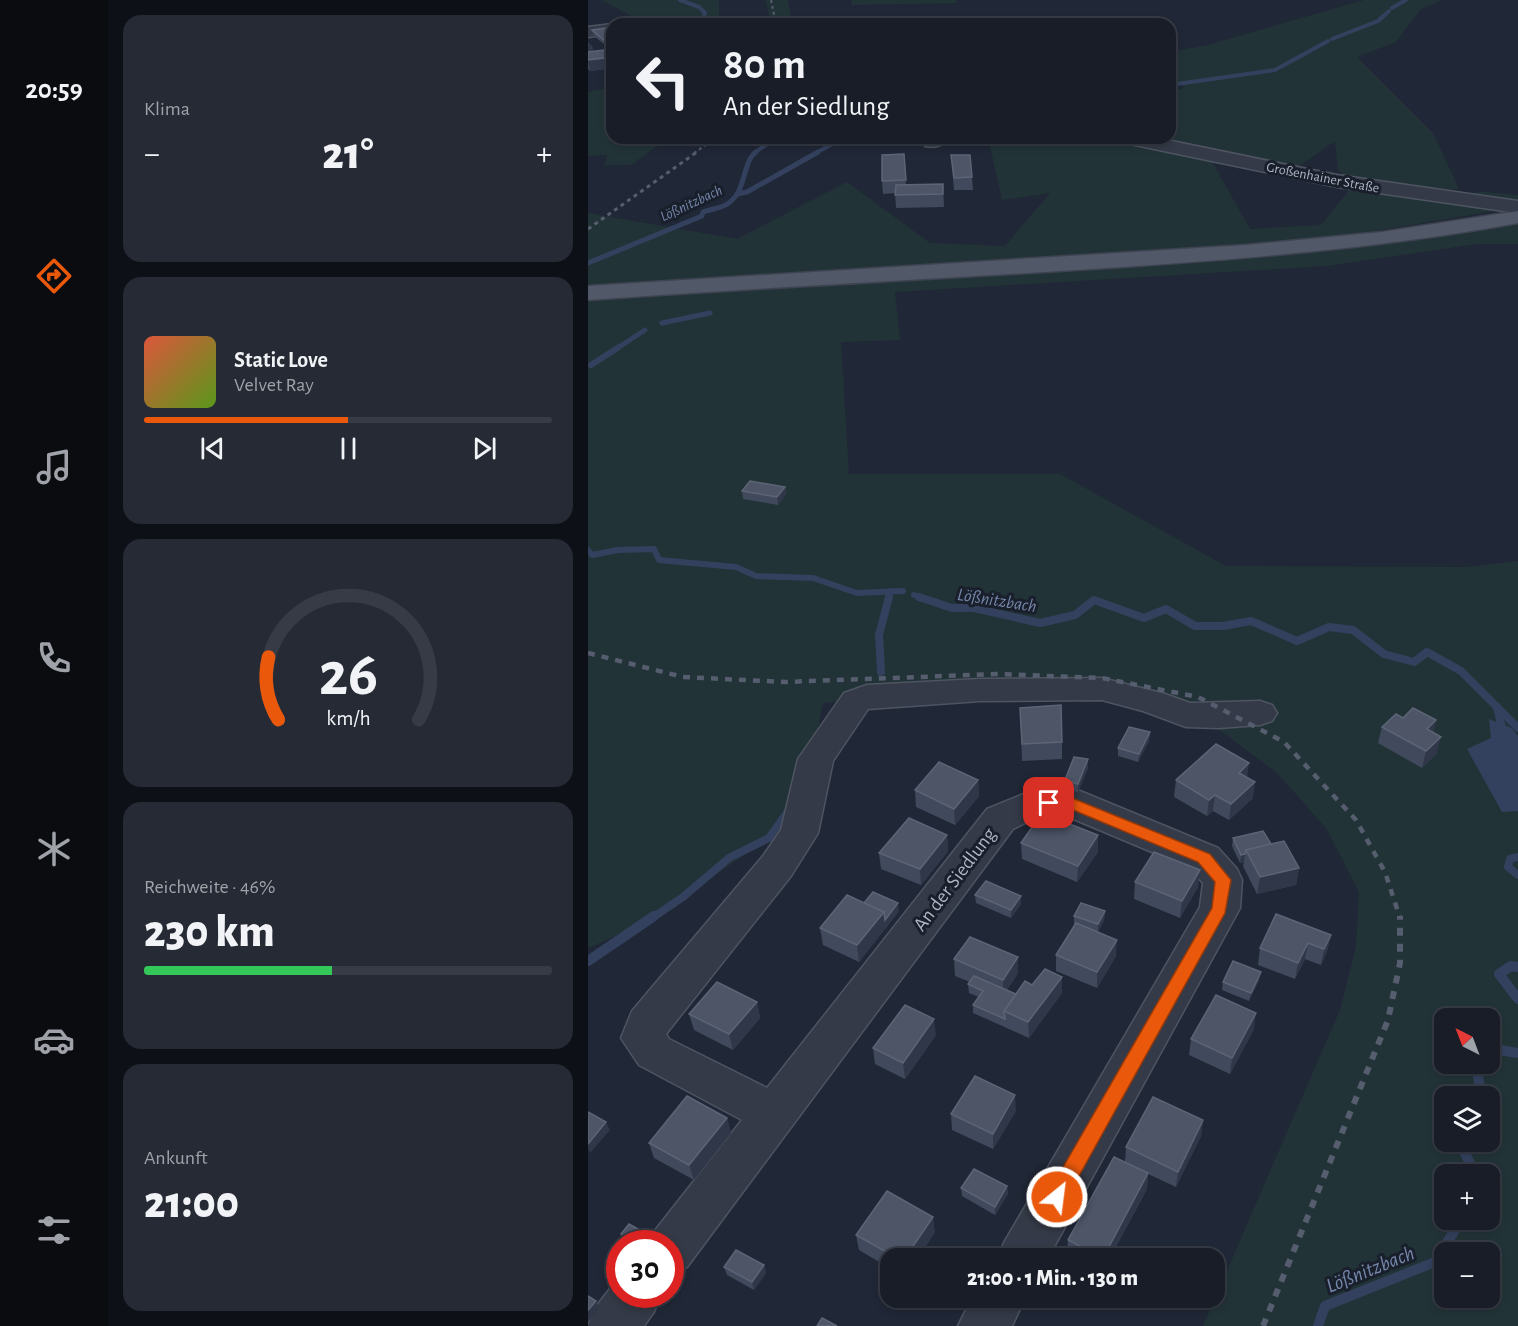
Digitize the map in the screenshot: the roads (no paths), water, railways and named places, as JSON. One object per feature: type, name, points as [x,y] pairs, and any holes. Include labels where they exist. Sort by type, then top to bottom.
[{"type":"main road","points":[[588,293],[1056,266],[1302,248],[1430,231],[1515,210]]},
{"type":"street","points":[[588,32],[606,30]]},
{"type":"street","name":"Großenhainer Straße","points":[[1159,144],[1337,181],[1515,210]]},
{"type":"street","points":[[774,1114],[654,1052],[643,1038],[647,1024],[777,866],[799,832],[816,759],[856,701],[867,696],[980,690],[1102,689],[1153,702],[1186,715],[1218,716],[1260,713]]},
{"type":"street","name":"An der Siedlung","points":[[684,1232],[1000,819],[1031,804],[1067,801],[1204,858],[1223,880],[1220,908],[1028,1248]]},
{"type":"street","points":[[613,1326],[626,1308]]},
{"type":"street","points":[[984,1326],[994,1308]]},
{"type":"water","points":[[1489,719],[1512,728],[1518,736],[1518,811],[1502,812],[1467,749],[1491,738]]},
{"type":"waterway","name":"Lößnitzbach","points":[[680,0],[699,7],[705,13],[703,18]]},
{"type":"waterway","points":[[1392,8],[1406,0]]},
{"type":"waterway","points":[[1332,39],[1378,21],[1389,11]]},
{"type":"waterway","points":[[1176,84],[1275,70],[1328,41]]},
{"type":"waterway","name":"Lößnitzbach","points":[[754,153],[767,144]]},
{"type":"waterway","points":[[816,153],[832,144]]},
{"type":"waterway","name":"Lößnitzbach","points":[[588,263],[702,216],[703,212],[727,204],[739,190],[749,162],[756,152]]},
{"type":"waterway","points":[[737,194],[747,192],[818,152]]},
{"type":"waterway","points":[[662,323],[710,313]]},
{"type":"waterway","points":[[616,349],[645,330]]},
{"type":"waterway","points":[[591,365],[619,347]]},
{"type":"waterway","name":"Lößnitzbach","points":[[588,550],[592,555],[618,550],[654,549],[659,560],[736,567],[756,576],[813,578],[857,593],[890,592]]},
{"type":"waterway","name":"Lößnitzbach","points":[[890,592],[903,591]]},
{"type":"waterway","name":"Lößnitzbach","points":[[888,598],[890,592]]},
{"type":"waterway","name":"Lößnitzbach","points":[[914,595],[924,598]]},
{"type":"waterway","points":[[881,672],[879,635],[889,597]]},
{"type":"waterway","name":"Lößnitzbach","points":[[919,597],[952,608],[974,608],[1040,623],[1075,615],[1094,600],[1144,618],[1166,609],[1195,626],[1223,626],[1251,621],[1297,641],[1329,627],[1353,630],[1384,654],[1414,662],[1427,652],[1461,671],[1497,707]]},
{"type":"waterway","name":"Lößnitzbach","points":[[1497,707],[1518,728]]},
{"type":"waterway","points":[[1497,707],[1503,732]]},
{"type":"waterway","points":[[652,918],[683,897],[729,858],[769,838],[789,810]]},
{"type":"waterway","name":"Lößnitzbach","points":[[1518,857],[1510,859],[1508,867],[1518,875]]},
{"type":"waterway","points":[[588,961],[654,916]]},
{"type":"waterway","name":"Lößnitzbach","points":[[1518,967],[1511,966],[1499,974],[1518,999]]},
{"type":"waterway","name":"Lößnitzbach","points":[[1500,1050],[1518,1053]]},
{"type":"waterway","name":"Lößnitzbach","points":[[1477,1074],[1480,1086]]},
{"type":"waterway","name":"Lößnitzbach","points":[[1464,1152],[1470,1164]]},
{"type":"waterway","name":"Lößnitzbach","points":[[1318,1326],[1325,1306],[1435,1262],[1455,1230]]},
{"type":"railway","points":[[771,0],[775,18]]},
{"type":"railway","points":[[694,153],[707,144]]},
{"type":"railway","points":[[588,229],[697,152]]},
{"type":"railway","points":[[588,653],[683,677],[785,682],[998,674],[1102,678],[1198,697],[1284,742],[1356,820],[1385,872],[1400,918]]},
{"type":"railway","points":[[1263,1326],[1388,1020],[1400,963],[1400,918]]}]
